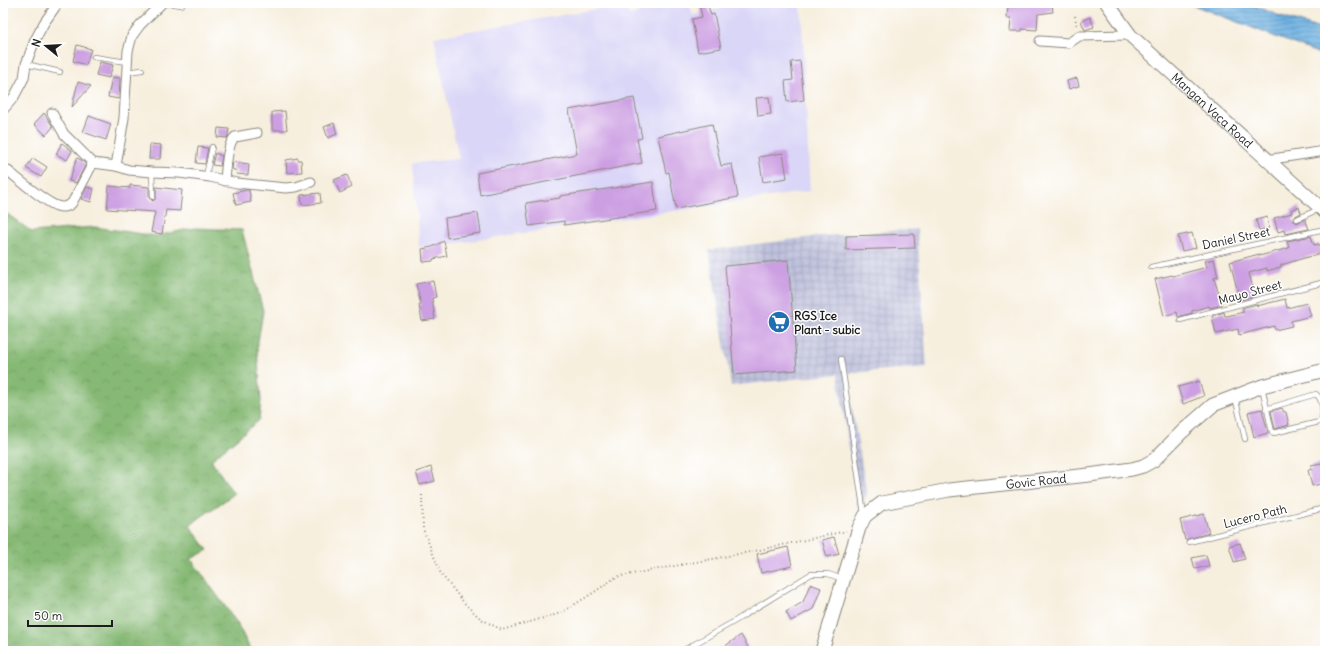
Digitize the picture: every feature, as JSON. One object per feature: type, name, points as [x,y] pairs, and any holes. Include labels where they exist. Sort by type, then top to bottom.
[{"type":"main road","name":"Mangan Vaca Road","points":[[1107,3],[1130,35],[1266,160],[1323,210]]},
{"type":"main road","name":"Govic Road","points":[[864,516],[882,503],[949,490],[1089,475],[1143,466],[1154,460],[1183,431],[1213,405],[1262,386],[1325,370]]},
{"type":"main road","points":[[822,651],[859,528],[864,516]]},
{"type":"street","points":[[3,110],[14,97],[24,78],[26,64],[35,40],[44,23],[58,3]]},
{"type":"street","points":[[116,166],[124,118],[128,51],[132,36],[140,25],[163,3]]},
{"type":"street","points":[[1040,41],[1069,43],[1079,36],[1130,35]]},
{"type":"street","points":[[52,113],[64,134],[93,163],[116,166],[129,170],[206,176],[237,183],[286,188],[296,187],[311,182]]},
{"type":"street","points":[[225,181],[232,139],[235,136],[257,133]]},
{"type":"street","points":[[1266,160],[1325,151]]},
{"type":"street","points":[[3,167],[41,196],[56,206],[62,207],[72,203],[93,163]]},
{"type":"lane","points":[[163,3],[182,5]]},
{"type":"lane","points":[[94,57],[142,70]]},
{"type":"lane","points":[[26,64],[60,72]]},
{"type":"lane","points":[[206,176],[212,146]]},
{"type":"lane","points":[[152,172],[153,197]]},
{"type":"lane","points":[[1297,219],[1323,210]]},
{"type":"lane","name":"Daniel Street","points":[[1151,267],[1325,228]]},
{"type":"lane","name":"Mayo Street","points":[[1180,320],[1325,282]]},
{"type":"lane","points":[[841,359],[864,516]]},
{"type":"lane","points":[[1262,386],[1266,409],[1272,432],[1274,433],[1319,422],[1322,417],[1318,396],[1316,394],[1266,409]]},
{"type":"lane","points":[[1235,396],[1245,439]]},
{"type":"lane","name":"Lucero Path","points":[[1189,542],[1325,508]]},
{"type":"lane","points":[[684,650],[735,621],[811,574],[828,574],[844,579]]},
{"type":"path","points":[[422,495],[423,529],[441,574],[466,606],[481,619],[502,630],[561,613],[596,592],[616,577],[755,551],[859,528]]},
{"type":"shaded area","points":[[681,3],[689,3],[693,15],[742,3],[801,3],[810,191],[457,243],[419,247],[413,163],[459,159],[434,37],[626,4],[629,15]]},
{"type":"shaded area","points":[[917,229],[927,367],[846,373],[867,495],[858,510],[838,374],[731,386],[709,250],[812,237]]},
{"type":"green space","points":[[3,211],[32,232],[95,227],[156,236],[194,228],[242,230],[263,311],[257,348],[261,400],[259,420],[211,460],[234,494],[190,526],[208,550],[191,559],[237,623],[251,651],[3,651]]},
{"type":"water","points":[[1188,3],[1248,3],[1285,18],[1325,30],[1325,56]]},
{"type":"building","points":[[699,3],[707,3],[711,15],[714,14],[721,48],[698,52],[692,19],[702,17]]},
{"type":"building","points":[[1026,3],[1052,3],[1053,12],[1038,14],[1037,30],[1022,29],[1022,31],[1010,31],[1011,18],[1007,18],[1008,5],[1026,5]]},
{"type":"building","points":[[1090,17],[1094,27],[1085,30],[1081,21]]},
{"type":"building","points":[[77,45],[91,49],[86,65],[73,61]]},
{"type":"building","points":[[800,61],[804,100],[787,102],[785,81],[793,80],[791,62]]},
{"type":"building","points":[[100,62],[113,65],[109,78],[96,75]]},
{"type":"building","points":[[112,77],[120,78],[119,99],[108,97]]},
{"type":"building","points":[[1077,78],[1079,86],[1069,89],[1067,81]]},
{"type":"building","points":[[78,82],[91,86],[72,107]]},
{"type":"building","points":[[769,97],[771,114],[758,116],[756,98]]},
{"type":"building","points":[[634,98],[642,138],[637,139],[642,163],[480,195],[477,173],[577,154],[569,110]]},
{"type":"building","points":[[285,111],[287,130],[272,130],[272,112]]},
{"type":"building","points":[[44,113],[53,127],[46,135],[34,124]]},
{"type":"building","points":[[89,116],[111,124],[106,140],[83,132]]},
{"type":"building","points":[[334,123],[337,134],[328,138],[324,127]]},
{"type":"building","points":[[712,124],[721,166],[732,164],[738,197],[676,209],[669,172],[666,173],[658,136]]},
{"type":"building","points":[[218,128],[229,129],[227,138],[217,137]]},
{"type":"building","points":[[62,143],[72,151],[67,160],[56,154]]},
{"type":"building","points":[[150,144],[161,145],[160,159],[149,159]]},
{"type":"building","points":[[198,147],[208,148],[205,164],[196,163]]},
{"type":"building","points":[[215,153],[222,156],[220,166],[212,165]]},
{"type":"building","points":[[783,153],[787,178],[763,182],[759,157]]},
{"type":"building","points":[[33,158],[47,167],[41,177],[26,168]]},
{"type":"building","points":[[77,158],[86,164],[76,183],[69,181]]},
{"type":"building","points":[[298,158],[298,160],[301,160],[302,172],[287,173],[286,160]]},
{"type":"building","points":[[233,162],[249,164],[248,175],[236,174],[237,171],[232,169]]},
{"type":"building","points":[[347,175],[352,187],[340,193],[334,180]]},
{"type":"building","points":[[653,182],[657,211],[564,225],[564,221],[529,226],[526,203],[560,198],[560,196]]},
{"type":"building","points":[[130,185],[149,187],[149,198],[153,201],[156,198],[156,187],[182,190],[180,211],[166,210],[162,234],[151,232],[155,212],[107,209],[109,186],[130,188]]},
{"type":"building","points":[[87,187],[94,189],[91,202],[81,199]]},
{"type":"building","points":[[249,190],[251,202],[236,205],[233,193]]},
{"type":"building","points":[[320,193],[321,203],[302,205],[301,195]]},
{"type":"building","points":[[1299,207],[1301,213],[1294,217],[1293,220],[1297,223],[1305,219],[1309,229],[1285,234],[1284,230],[1278,232],[1274,218],[1292,213],[1291,210]]},
{"type":"building","points":[[478,213],[481,233],[447,238],[445,218]]},
{"type":"building","points":[[1267,217],[1269,228],[1259,230],[1256,220]]},
{"type":"building","points":[[1192,233],[1196,248],[1182,251],[1178,236]]},
{"type":"building","points":[[914,234],[915,248],[846,250],[846,236]]},
{"type":"building","points":[[1311,236],[1314,245],[1319,244],[1321,253],[1281,265],[1281,267],[1267,271],[1267,268],[1249,273],[1255,296],[1240,300],[1230,262],[1289,248],[1287,241]]},
{"type":"building","points":[[444,241],[447,256],[433,259],[433,261],[423,262],[422,249],[432,247]]},
{"type":"building","points":[[1214,259],[1218,277],[1214,278],[1222,305],[1210,308],[1209,306],[1178,317],[1177,312],[1164,316],[1155,279],[1207,267],[1205,261]]},
{"type":"building","points":[[788,260],[797,370],[734,375],[725,266]]},
{"type":"building","points":[[433,281],[436,297],[432,298],[435,319],[422,321],[419,305],[421,305],[416,284]]},
{"type":"building","points":[[1285,299],[1287,308],[1307,303],[1311,316],[1291,321],[1292,326],[1275,330],[1274,326],[1239,335],[1238,329],[1216,334],[1212,316],[1224,312],[1225,316],[1227,316],[1244,312],[1242,308]]},
{"type":"building","points":[[1199,381],[1204,396],[1183,404],[1178,387]]},
{"type":"building","points":[[1282,408],[1284,412],[1286,412],[1289,425],[1275,429],[1271,411]]},
{"type":"building","points":[[1262,409],[1268,433],[1254,437],[1248,412]]},
{"type":"building","points":[[1321,463],[1323,467],[1325,466],[1325,483],[1312,486],[1308,470],[1312,469],[1311,465]]},
{"type":"building","points":[[431,467],[435,481],[420,485],[416,472]]},
{"type":"building","points":[[1204,514],[1209,533],[1185,540],[1180,520]]},
{"type":"building","points":[[834,537],[839,554],[827,557],[822,540]]},
{"type":"building","points":[[1240,543],[1245,559],[1234,562],[1229,546]]},
{"type":"building","points":[[788,547],[792,566],[761,573],[757,554]]},
{"type":"building","points":[[1206,555],[1209,566],[1195,569],[1192,558]]},
{"type":"building","points":[[810,584],[821,588],[813,609],[791,621],[786,612],[803,602]]},
{"type":"building","points":[[741,635],[748,647],[741,651],[718,651]]},
{"type":"place","name":"RGS Ice Plant - subic","points":[[779,322]]}]
